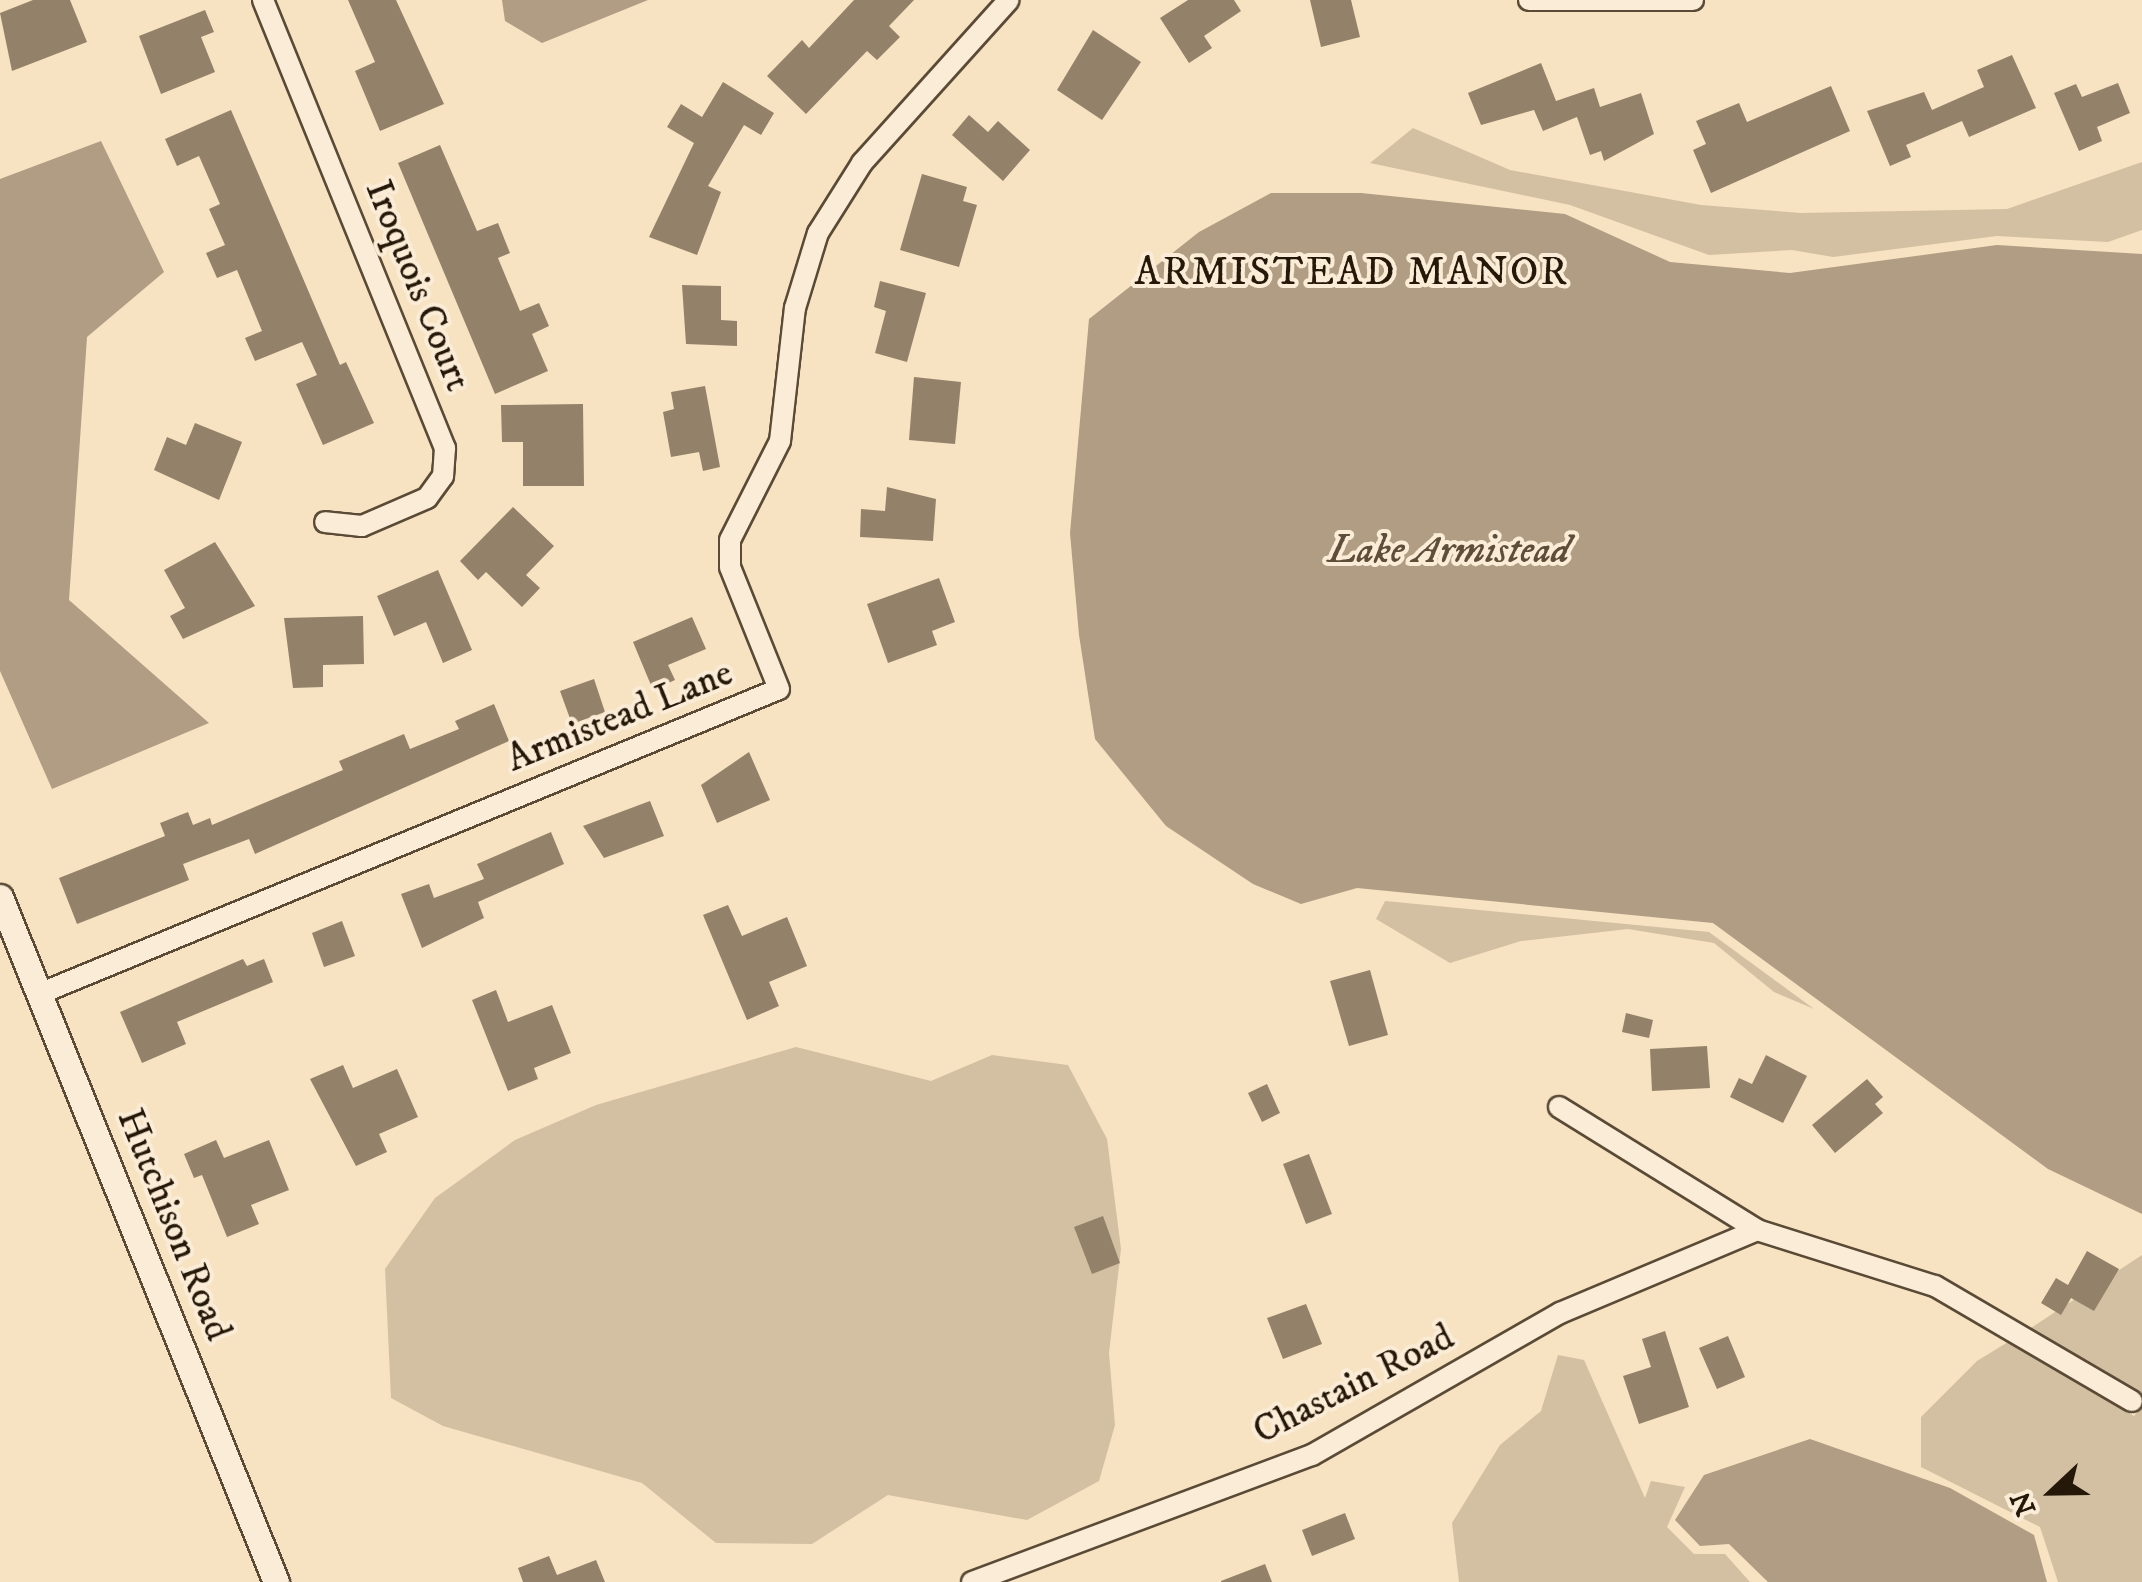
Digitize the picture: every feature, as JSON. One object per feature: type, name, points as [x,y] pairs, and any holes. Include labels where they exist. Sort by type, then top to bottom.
[{"type":"street","name":"Iroquois Court","points":[[263,0],[445,448],[443,476],[426,498],[362,526],[325,522]]},
{"type":"street","name":"Armistead Lane","points":[[39,994],[779,690],[730,567],[730,540],[780,440],[794,308],[818,234],[862,164],[1009,0]]},
{"type":"street","points":[[1529,0],[1693,0]]},
{"type":"street","name":"Hutchison Road","points":[[0,897],[276,1582]]},
{"type":"street","points":[[1559,1107],[1758,1230],[1935,1286],[2132,1401]]},
{"type":"street","name":"Chastain Road","points":[[972,1582],[1312,1454],[1560,1313],[1758,1230]]},
{"type":"shaded area","points":[[1413,128],[1510,170],[1701,205],[1801,213],[2007,209],[2142,162],[2142,230],[2108,242],[1997,236],[1833,257],[1792,250],[1709,255],[1570,205],[1370,163]]},
{"type":"shaded area","points":[[1385,901],[1709,932],[1814,1009],[1774,992],[1714,943],[1628,929],[1521,941],[1450,963],[1376,919]]},
{"type":"shaded area","points":[[796,1047],[931,1081],[992,1055],[1068,1065],[1107,1139],[1121,1249],[1109,1353],[1115,1425],[1099,1481],[1027,1520],[888,1495],[812,1544],[716,1543],[642,1483],[443,1426],[391,1398],[385,1269],[435,1198],[515,1140],[596,1105]]},
{"type":"shaded area","points":[[2142,1255],[2142,1393],[2031,1328]]},
{"type":"shaded area","points":[[2008,1342],[2134,1416],[2142,1407],[2142,1582],[2058,1582],[2040,1527],[1921,1467],[1921,1417],[1977,1361]]},
{"type":"shaded area","points":[[1558,1355],[1584,1360],[1645,1498],[1651,1481],[1685,1487],[1667,1527],[1694,1554],[1725,1554],[1750,1582],[1459,1582],[1452,1523],[1500,1445],[1541,1411]]},
{"type":"water","points":[[502,0],[648,0],[542,43],[505,21]]},
{"type":"water","points":[[101,141],[164,272],[87,337],[69,600],[209,723],[52,789],[0,671],[0,179]]},
{"type":"water","name":"Lake Armistead","points":[[1271,193],[1361,193],[1565,214],[1670,262],[1790,273],[1997,245],[2142,254],[2142,1214],[2048,1169],[1713,923],[1357,888],[1301,904],[1253,884],[1166,826],[1095,739],[1079,635],[1070,533],[1089,319],[1199,232]]},
{"type":"water","points":[[1810,1439],[1950,1488],[2034,1535],[2047,1582],[1768,1582],[1729,1544],[1700,1546],[1675,1520],[1704,1475]]},
{"type":"building","points":[[33,0],[70,0],[87,42],[12,71],[0,13]]},
{"type":"building","points":[[348,0],[396,0],[444,104],[380,131],[355,71],[375,62]]},
{"type":"building","points":[[854,0],[914,0],[889,26],[900,37],[877,60],[867,51],[806,114],[767,76],[802,40],[809,48]]},
{"type":"building","points":[[1188,0],[1234,0],[1241,11],[1204,36],[1212,48],[1189,63],[1160,18]]},
{"type":"building","points":[[1310,0],[1351,0],[1360,37],[1321,47]]},
{"type":"building","points":[[205,10],[214,32],[201,37],[215,72],[161,94],[139,36]]},
{"type":"building","points":[[1093,30],[1141,62],[1102,120],[1057,90]]},
{"type":"building","points":[[2012,55],[2036,108],[1969,137],[1962,121],[1906,145],[1911,157],[1890,166],[1867,111],[1924,92],[1932,110],[1984,87],[1977,70]]},
{"type":"building","points":[[1541,63],[1556,101],[1594,88],[1600,107],[1641,93],[1654,134],[1604,161],[1601,151],[1590,155],[1577,117],[1543,131],[1534,110],[1481,125],[1468,93]]},
{"type":"building","points":[[723,82],[774,113],[761,135],[744,125],[708,186],[721,192],[697,255],[649,237],[694,143],[667,127],[681,104],[702,117]]},
{"type":"building","points":[[2118,83],[2130,113],[2097,127],[2102,141],[2079,151],[2054,93],[2076,84],[2082,97]]},
{"type":"building","points":[[1831,86],[1850,131],[1711,193],[1693,150],[1706,144],[1696,121],[1739,103],[1747,122]]},
{"type":"building","points":[[231,110],[340,365],[346,362],[374,423],[323,445],[296,384],[317,375],[302,342],[255,361],[245,338],[262,331],[237,270],[217,278],[206,253],[225,245],[209,209],[220,204],[199,156],[177,166],[165,139]]},
{"type":"building","points":[[969,115],[988,132],[998,121],[1030,150],[1003,181],[952,135]]},
{"type":"building","points":[[440,145],[477,231],[498,223],[510,253],[498,258],[520,311],[539,303],[549,326],[532,334],[548,371],[495,394],[398,163]]},
{"type":"building","points":[[922,174],[967,187],[963,201],[977,205],[959,267],[900,250]]},
{"type":"building","points":[[880,281],[926,293],[907,362],[875,353],[886,311],[874,307]]},
{"type":"building","points":[[682,285],[721,286],[721,320],[737,321],[737,346],[686,344]]},
{"type":"building","points":[[914,377],[961,382],[955,444],[909,440]]},
{"type":"building","points":[[705,386],[720,467],[703,471],[699,452],[671,457],[663,412],[674,409],[671,392]]},
{"type":"building","points":[[583,404],[584,486],[523,486],[523,442],[502,442],[501,405]]},
{"type":"building","points":[[195,423],[242,442],[219,500],[154,470],[167,437],[186,445]]},
{"type":"building","points":[[887,487],[936,499],[933,541],[860,537],[861,509],[885,511]]},
{"type":"building","points":[[513,507],[554,546],[526,575],[540,588],[522,607],[486,572],[478,580],[460,561]]},
{"type":"building","points":[[215,542],[255,606],[183,639],[170,616],[185,608],[164,570]]},
{"type":"building","points":[[438,570],[472,650],[443,663],[426,622],[394,636],[377,596]]},
{"type":"building","points":[[939,578],[955,622],[932,631],[937,645],[888,663],[867,604]]},
{"type":"building","points":[[363,616],[364,664],[323,665],[323,687],[293,688],[284,618]]},
{"type":"building","points":[[692,617],[706,649],[668,665],[675,680],[653,690],[633,642]]},
{"type":"building","points":[[594,679],[605,712],[572,724],[560,691]]},
{"type":"building","points":[[494,704],[509,741],[255,854],[249,839],[183,864],[189,880],[77,924],[59,878],[165,836],[160,823],[188,812],[193,825],[210,818],[212,825],[343,770],[339,761],[404,734],[410,749],[459,729],[455,721]]},
{"type":"building","points":[[749,752],[770,800],[717,823],[701,785]]},
{"type":"building","points":[[650,801],[664,836],[604,858],[583,826]]},
{"type":"building","points":[[551,832],[564,864],[478,902],[484,918],[422,948],[401,894],[429,884],[434,898],[484,879],[477,864]]},
{"type":"building","points":[[728,905],[742,936],[787,917],[807,966],[769,982],[779,1006],[747,1020],[703,915]]},
{"type":"building","points":[[342,921],[355,956],[324,967],[312,933]]},
{"type":"building","points":[[243,959],[247,966],[264,959],[273,982],[177,1022],[186,1044],[142,1063],[120,1012]]},
{"type":"building","points":[[1370,970],[1388,1035],[1349,1046],[1330,981]]},
{"type":"building","points":[[496,990],[508,1022],[552,1005],[571,1053],[534,1068],[538,1079],[508,1091],[472,1000]]},
{"type":"building","points":[[1626,1013],[1653,1020],[1649,1038],[1622,1032]]},
{"type":"building","points":[[1707,1046],[1710,1088],[1652,1091],[1650,1049]]},
{"type":"building","points":[[1766,1055],[1807,1076],[1783,1123],[1730,1097],[1739,1078],[1752,1084]]},
{"type":"building","points":[[343,1065],[353,1088],[397,1069],[418,1117],[379,1134],[387,1152],[356,1166],[310,1079]]},
{"type":"building","points":[[1867,1079],[1883,1097],[1875,1104],[1883,1113],[1835,1153],[1812,1125]]},
{"type":"building","points":[[1267,1084],[1280,1113],[1262,1122],[1248,1093]]},
{"type":"building","points":[[216,1140],[224,1158],[269,1140],[289,1190],[251,1205],[259,1224],[227,1237],[202,1175],[194,1178],[184,1154]]},
{"type":"building","points":[[1309,1154],[1332,1214],[1306,1224],[1283,1164]]},
{"type":"building","points":[[1103,1216],[1120,1263],[1092,1274],[1074,1227]]},
{"type":"building","points":[[2087,1251],[2119,1269],[2094,1311],[2071,1298],[2061,1315],[2041,1303],[2056,1278],[2068,1285]]},
{"type":"building","points":[[1306,1304],[1322,1344],[1283,1359],[1267,1318]]},
{"type":"building","points":[[1665,1331],[1689,1407],[1639,1424],[1623,1376],[1651,1367],[1642,1339]]},
{"type":"building","points":[[1728,1336],[1745,1377],[1717,1389],[1699,1348]]},
{"type":"building","points":[[1345,1513],[1355,1539],[1312,1556],[1302,1530]]},
{"type":"building","points":[[549,1556],[557,1575],[596,1560],[605,1582],[523,1582],[518,1568]]},
{"type":"building","points":[[1265,1564],[1272,1582],[1221,1582],[1221,1581]]},
{"type":"district","name":"ARMISTEAD MANOR","points":[[1352,273]]}]
